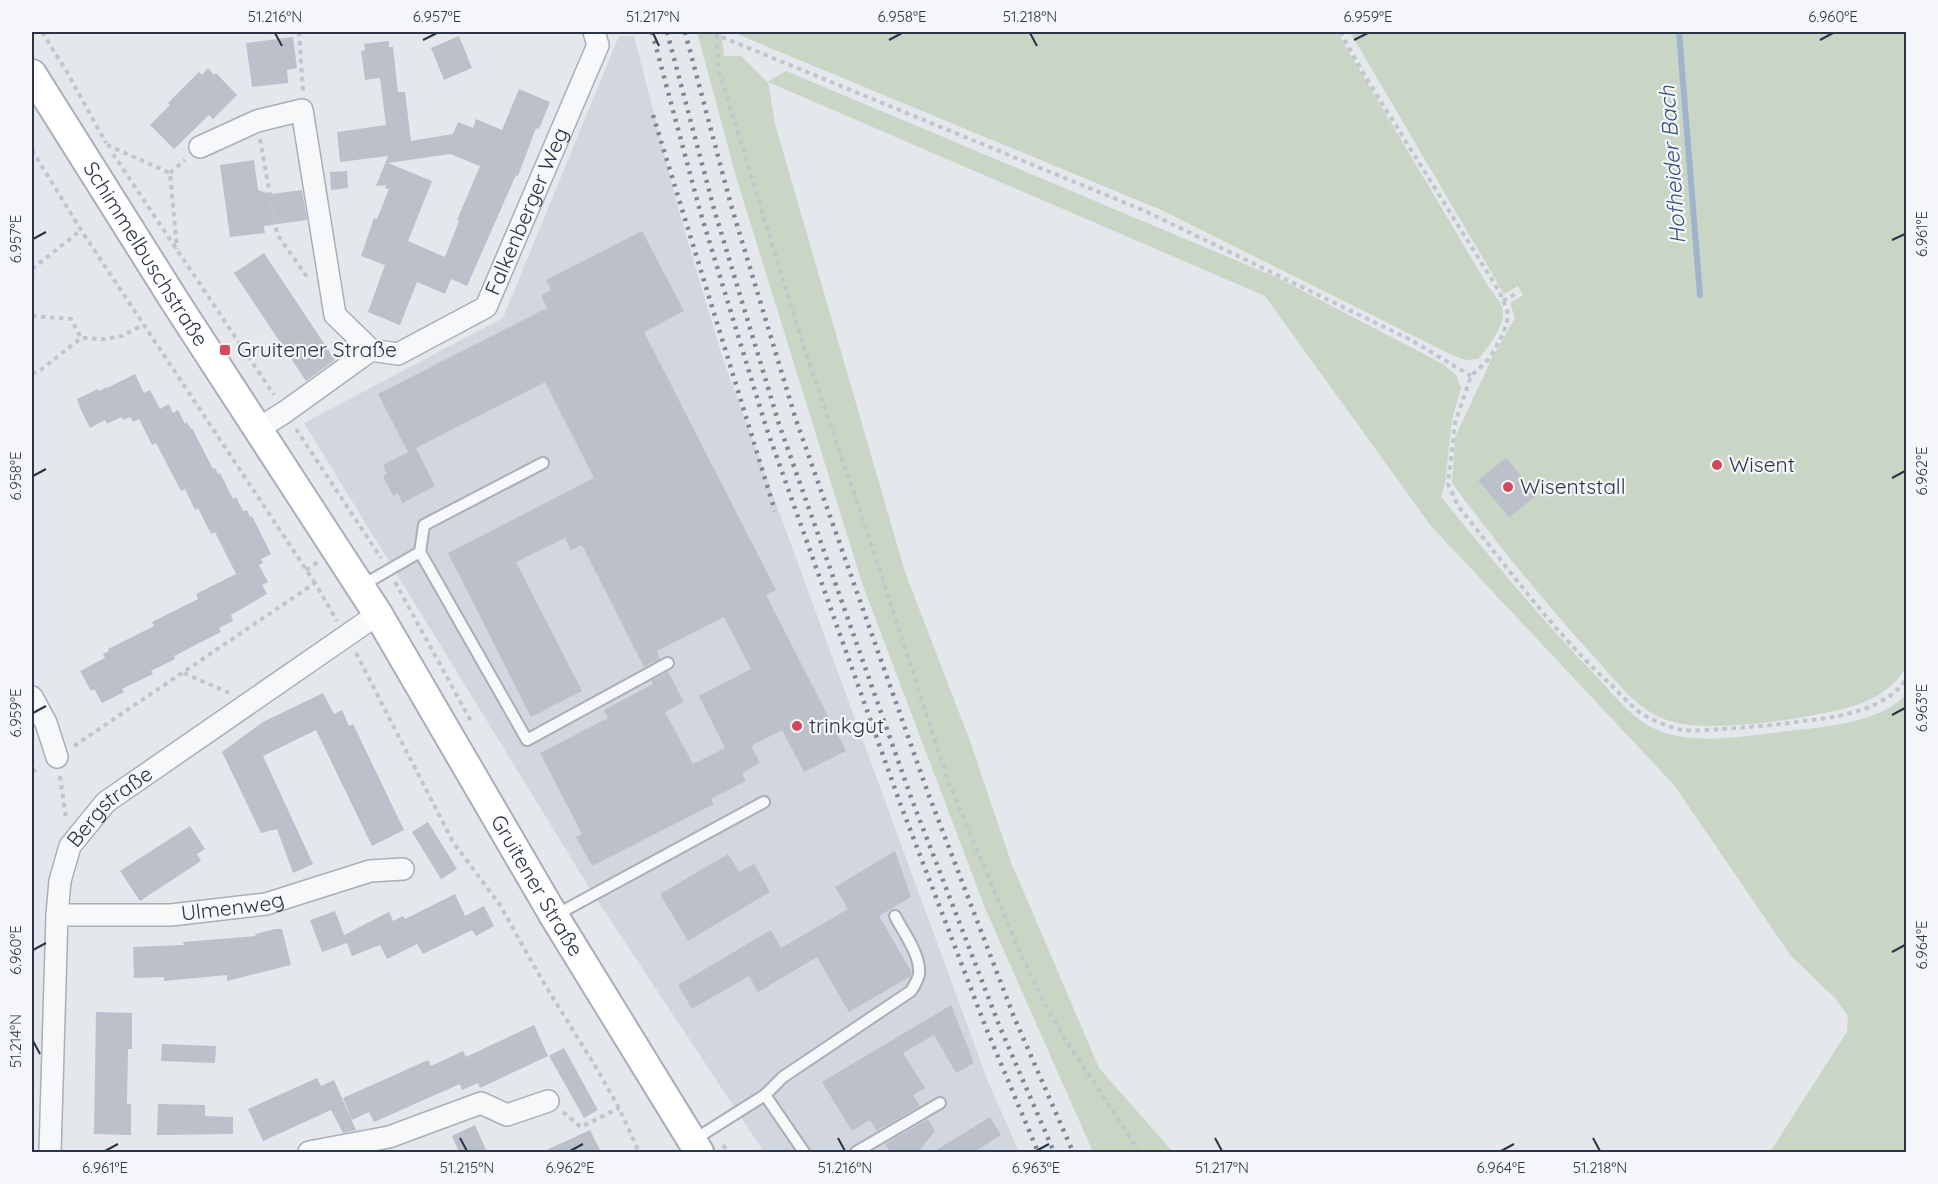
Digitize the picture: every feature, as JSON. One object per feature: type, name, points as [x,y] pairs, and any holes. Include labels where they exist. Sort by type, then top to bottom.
[{"type":"main road","name":"Schimmelbuschstraße","points":[[32,74],[176,303],[378,614]]},
{"type":"main road","name":"Gruitener Straße","points":[[378,614],[554,916],[695,1147]]},
{"type":"street","name":"Falkenberger Weg","points":[[371,350],[398,354],[486,307],[598,45],[594,32]]},
{"type":"street","points":[[200,147],[257,121],[302,110],[335,315],[371,350],[258,429]]},
{"type":"street","name":"Bergstraße","points":[[50,1152],[57,915],[60,881],[70,846],[106,802],[378,614]]},
{"type":"street","points":[[32,696],[46,723],[57,758]]},
{"type":"street","name":"Ulmenweg","points":[[57,915],[171,915],[266,904],[370,870],[403,869]]},
{"type":"street","points":[[309,1152],[389,1137],[481,1103],[507,1115],[548,1101]]},
{"type":"street","points":[[50,1152],[58,1152]]},
{"type":"lane","points":[[543,463],[424,525],[420,552],[527,740],[668,663]]},
{"type":"lane","points":[[360,586],[420,552]]},
{"type":"lane","points":[[554,916],[764,802]]},
{"type":"lane","points":[[695,1147],[765,1095],[783,1077],[910,991],[917,981],[919,966],[895,916]]},
{"type":"lane","points":[[765,1095],[804,1152]]},
{"type":"lane","points":[[856,1152],[940,1103]]},
{"type":"path","points":[[42,32],[107,145],[374,546]]},
{"type":"path","points":[[299,32],[304,84],[302,110]]},
{"type":"path","points":[[1340,32],[1503,301],[1508,318],[1503,334],[1490,358],[1472,376],[1455,423],[1448,484],[1458,506],[1565,638],[1639,711],[1678,729],[1775,725],[1827,718],[1884,700],[1906,679]]},
{"type":"path","points":[[1138,1152],[1048,1010],[1018,948],[947,778],[870,540],[805,351],[718,68],[716,33],[1145,211],[1411,340],[1472,376]]},
{"type":"path","points":[[257,121],[277,234],[309,279]]},
{"type":"path","points":[[107,145],[171,173],[177,250]]},
{"type":"path","points":[[32,150],[81,230],[315,583],[346,635],[453,842],[500,905],[618,1108],[639,1152]]},
{"type":"path","points":[[32,278],[33,269],[81,230]]},
{"type":"path","points":[[1503,301],[1519,292]]},
{"type":"path","points":[[32,316],[71,319],[81,338]]},
{"type":"path","points":[[32,374],[42,369],[81,338],[103,339],[122,336],[144,325]]},
{"type":"path","points":[[70,846],[57,758],[315,583]]},
{"type":"path","points":[[183,672],[250,702]]},
{"type":"path","points":[[581,1127],[618,1108]]},
{"type":"shaded area","points":[[619,36],[634,36],[680,215],[723,359],[987,1079],[1019,1152],[764,1152],[595,897],[304,423],[503,318]]},
{"type":"green space","points":[[697,32],[721,32],[724,56],[741,56],[767,82],[786,71],[1278,278],[1443,364],[1456,375],[1461,388],[1452,420],[1445,484],[1441,497],[1558,635],[1624,706],[1645,724],[1669,734],[1705,738],[1825,727],[1871,716],[1897,703],[1906,694],[1906,1152],[1770,1152],[1847,1032],[1848,1016],[1835,998],[1791,956],[1674,785],[1431,526],[1265,296],[768,82],[775,124],[905,572],[970,741],[1011,862],[1099,1068],[1173,1152],[1093,1152],[985,908],[862,583],[737,180]]},
{"type":"green space","points":[[732,32],[1337,32],[1488,286],[1501,304],[1503,313],[1500,327],[1492,342],[1478,359],[1465,360],[1161,210]]},
{"type":"green space","points":[[1350,32],[1906,32],[1906,667],[1887,689],[1875,697],[1848,708],[1771,722],[1714,726],[1679,723],[1664,719],[1644,708],[1627,693],[1522,573],[1452,483],[1455,437],[1492,358],[1515,318],[1510,303],[1523,295],[1518,286],[1504,294]]},
{"type":"building","points":[[459,36],[472,68],[444,80],[431,48]]},
{"type":"building","points":[[293,37],[297,68],[287,70],[288,83],[252,87],[246,43]]},
{"type":"building","points":[[389,41],[389,47],[393,47],[398,92],[405,92],[411,141],[453,134],[458,122],[473,128],[476,119],[502,130],[519,89],[550,102],[539,129],[536,128],[518,176],[516,175],[467,286],[451,279],[445,294],[417,282],[400,325],[368,312],[385,265],[361,256],[374,218],[377,219],[389,189],[385,188],[386,185],[376,186],[388,156],[340,162],[337,132],[386,125],[380,78],[365,80],[361,51],[365,50],[364,44]],"holes":[[[450,154],[480,166],[457,220],[459,221],[445,257],[408,241],[432,181],[388,163]]]},
{"type":"building","points":[[208,68],[237,95],[213,119],[209,115],[174,149],[150,125],[199,72],[202,75]]},
{"type":"building","points":[[254,160],[258,190],[270,194],[302,190],[307,220],[264,226],[265,233],[230,237],[220,165]]},
{"type":"building","points":[[347,171],[348,188],[331,190],[330,172]]},
{"type":"building","points":[[642,231],[684,311],[644,332],[776,590],[766,595],[846,751],[804,772],[782,730],[751,746],[760,763],[742,773],[746,781],[711,799],[714,804],[592,866],[576,837],[582,834],[540,753],[608,718],[604,710],[653,684],[651,681],[668,672],[684,702],[665,712],[693,764],[725,748],[699,696],[751,669],[724,617],[657,651],[660,659],[644,667],[582,545],[571,550],[565,538],[516,562],[582,691],[531,717],[448,553],[594,478],[545,382],[408,452],[378,394],[547,308],[541,295],[551,290],[546,280]]},
{"type":"building","points":[[264,253],[335,360],[306,381],[234,273]]},
{"type":"building","points":[[135,374],[144,393],[150,390],[160,409],[169,404],[173,413],[178,410],[185,424],[187,422],[192,428],[213,469],[215,468],[218,474],[220,473],[233,499],[236,497],[243,511],[247,510],[250,517],[252,516],[271,554],[261,559],[263,563],[259,565],[268,582],[262,585],[267,594],[231,615],[233,621],[219,628],[221,632],[174,656],[175,659],[151,671],[153,674],[122,689],[124,692],[102,703],[94,689],[91,691],[80,671],[105,658],[103,654],[109,651],[108,649],[154,626],[152,622],[198,599],[196,594],[236,574],[215,532],[211,534],[198,508],[195,510],[185,489],[181,491],[156,443],[152,445],[139,419],[133,422],[130,417],[123,420],[121,417],[107,424],[105,420],[90,428],[77,399]]},
{"type":"building","points":[[416,448],[435,486],[402,503],[398,493],[393,496],[383,476],[387,474],[383,465]]},
{"type":"building","name":"Wisentstall","points":[[1506,458],[1537,495],[1509,517],[1478,480]]},
{"type":"building","points":[[323,693],[334,714],[342,710],[349,726],[353,724],[404,830],[372,846],[316,730],[263,756],[313,864],[293,873],[277,829],[261,833],[222,752],[263,722]]},
{"type":"building","points":[[428,822],[457,869],[441,879],[412,832]]},
{"type":"building","points":[[190,826],[205,849],[197,854],[201,861],[140,901],[120,871]]},
{"type":"building","points":[[895,851],[911,897],[879,916],[911,971],[911,976],[849,1012],[817,957],[758,992],[749,976],[692,1009],[678,985],[771,930],[781,948],[848,909],[835,887]]},
{"type":"building","points":[[728,854],[739,872],[754,864],[770,892],[688,941],[660,894]]},
{"type":"building","points":[[455,894],[465,916],[484,906],[494,926],[476,936],[472,930],[423,954],[417,944],[387,959],[380,945],[352,956],[347,943],[322,952],[310,920],[335,911],[344,935],[389,912],[393,921],[403,916],[405,919]]},
{"type":"building","points":[[282,929],[291,965],[227,981],[227,975],[164,981],[164,977],[134,978],[133,947],[184,945],[183,942],[256,936],[255,934]]},
{"type":"building","points":[[951,1005],[974,1063],[956,1073],[934,1035],[903,1053],[925,1088],[913,1095],[920,1106],[877,1131],[870,1120],[852,1131],[822,1082]]},
{"type":"building","points":[[96,1012],[132,1013],[132,1049],[128,1049],[127,1104],[131,1104],[131,1135],[94,1134]]},
{"type":"building","points":[[534,1025],[548,1056],[480,1088],[478,1083],[462,1090],[460,1084],[374,1122],[369,1112],[352,1120],[343,1098],[428,1060],[431,1066],[463,1051],[466,1057]]},
{"type":"building","points":[[162,1044],[216,1046],[215,1063],[161,1061]]},
{"type":"building","points":[[564,1048],[598,1110],[584,1118],[549,1056]]},
{"type":"building","points":[[317,1078],[321,1086],[334,1080],[356,1130],[343,1133],[331,1110],[263,1141],[248,1109]]},
{"type":"building","points":[[158,1104],[205,1105],[205,1116],[233,1117],[233,1134],[157,1135]]},
{"type":"building","points":[[990,1117],[1001,1135],[974,1152],[933,1152]]},
{"type":"building","points":[[928,1119],[935,1131],[918,1152],[890,1152],[885,1144]]},
{"type":"building","points":[[475,1125],[487,1152],[459,1152],[452,1136]]},
{"type":"building","points":[[590,1130],[601,1152],[542,1152]]},
{"type":"waterway","name":"Hofheider Bach","points":[[1679,32],[1700,295]]},
{"type":"railway","points":[[652,32],[700,211],[766,427],[900,803],[986,1028],[1038,1152]]},
{"type":"railway","points":[[667,32],[714,209],[779,424],[912,800],[999,1025],[1054,1152]]},
{"type":"railway","points":[[685,32],[731,205],[796,420],[928,793],[1014,1017],[1073,1152]]},
{"type":"railway","points":[[653,115],[775,511]]},
{"type":"place","name":"Gruitener Straße","points":[[225,350]]},
{"type":"place","name":"Wisent","points":[[1717,465]]},
{"type":"place","name":"Wisentstall","points":[[1508,487]]},
{"type":"place","name":"trinkgut","points":[[797,726]]}]
